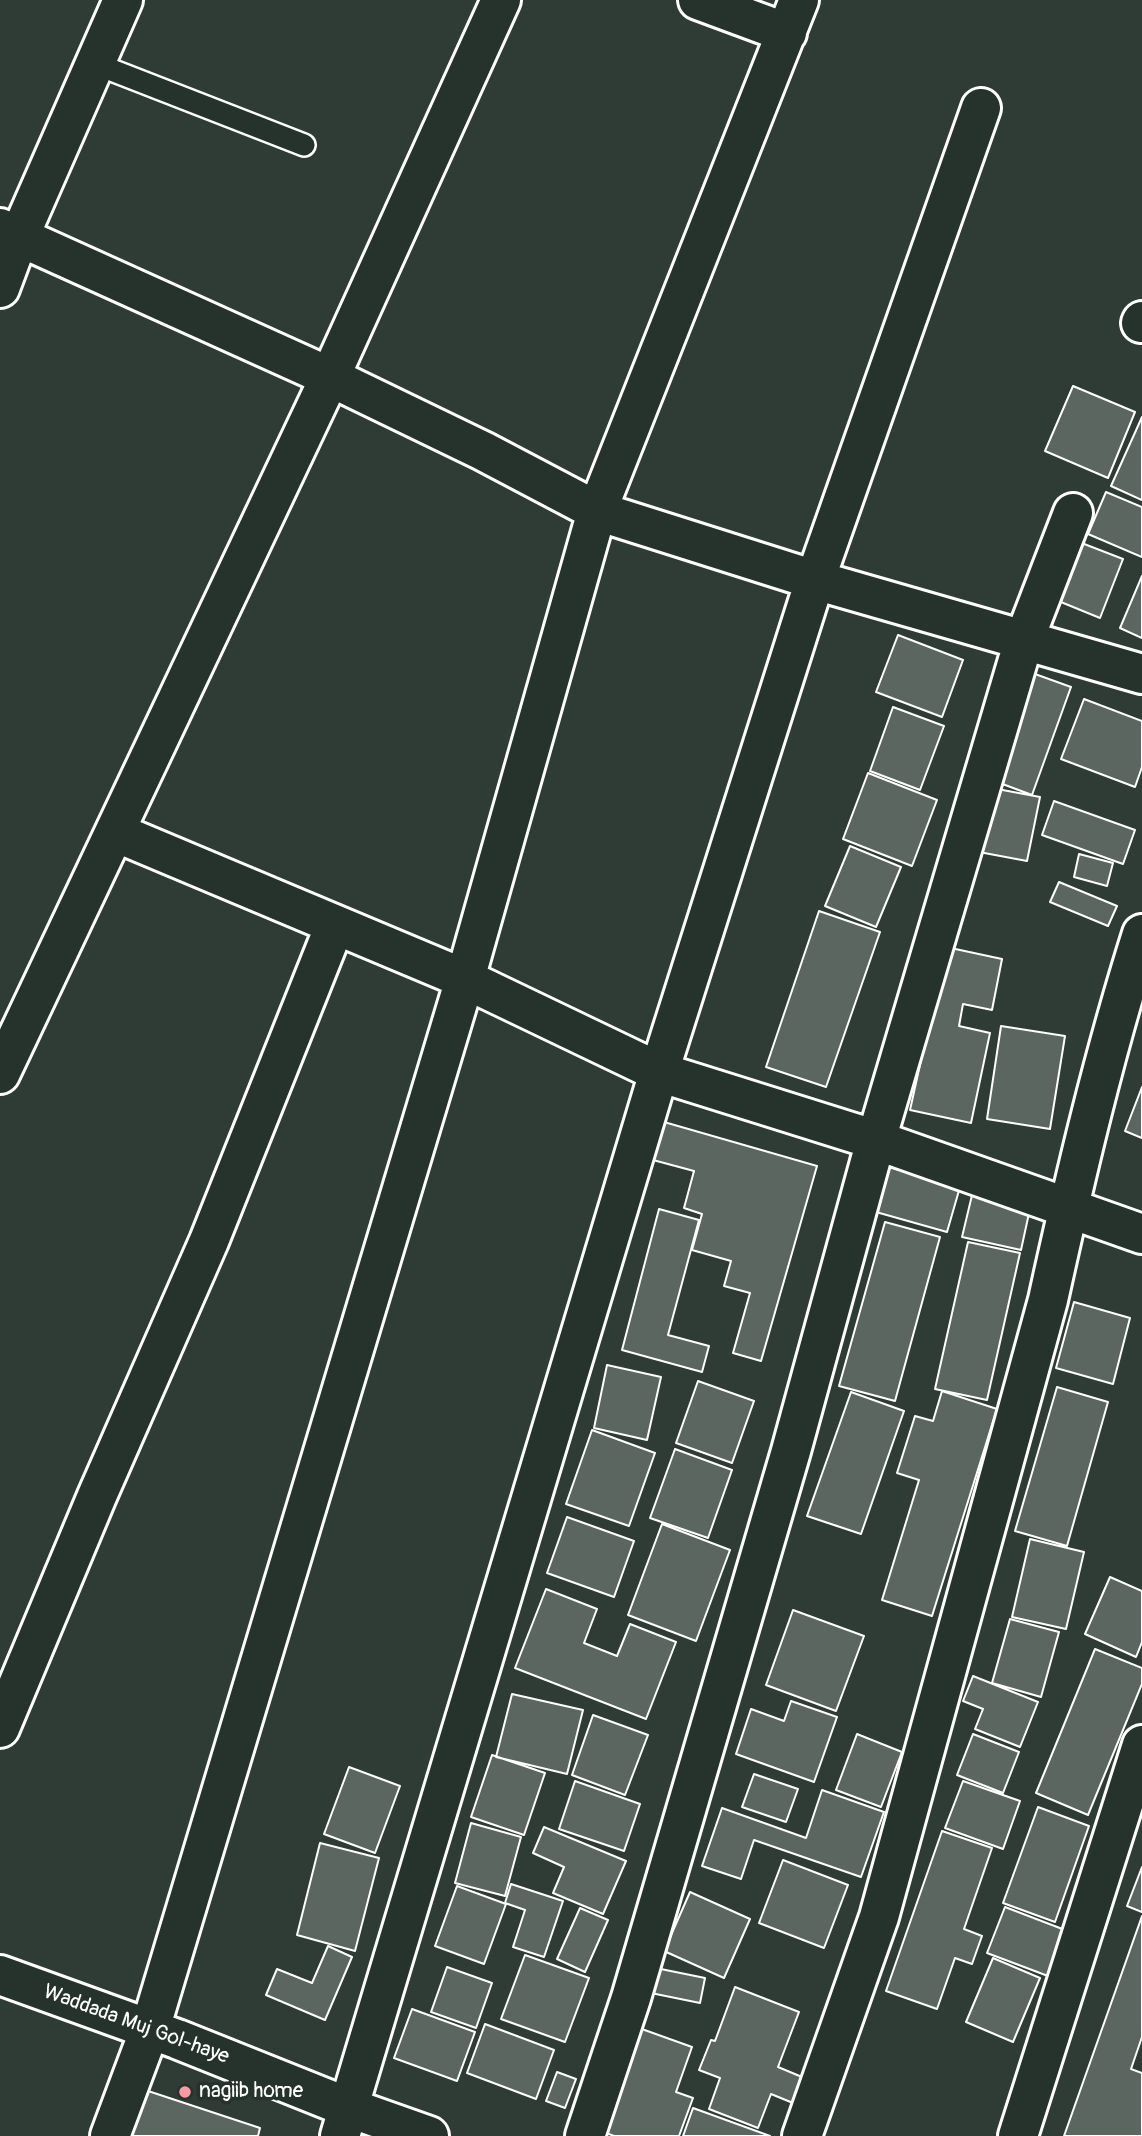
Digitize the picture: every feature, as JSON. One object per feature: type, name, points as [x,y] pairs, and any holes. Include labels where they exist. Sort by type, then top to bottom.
[{"type":"street","points":[[0,288],[9,232],[96,64],[123,0]]},
{"type":"street","points":[[0,1074],[330,377],[500,0]]},
{"type":"street","points":[[110,2136],[150,2029],[465,979],[597,511],[793,17],[698,0]]},
{"type":"street","points":[[343,2122],[659,1072],[815,580],[981,108]]},
{"type":"street","points":[[9,232],[330,377],[483,451],[597,511],[815,580],[1142,674]]},
{"type":"street","points":[[585,2136],[631,1998],[788,1465],[876,1140],[1024,640],[1073,513]]},
{"type":"street","points":[[115,832],[465,979],[659,1072],[876,1140],[1142,1234]]},
{"type":"street","points":[[0,1728],[97,1496],[209,1241],[335,925]]},
{"type":"street","points":[[802,2136],[879,1917],[1048,1300],[1068,1207],[1123,995],[1142,934]]},
{"type":"street","points":[[1018,2136],[1142,1745]]},
{"type":"street","name":"Waddada Muj Gol-haye","points":[[0,1975],[150,2029],[343,2122],[429,2136]]},
{"type":"lane","points":[[96,64],[304,145]]},
{"type":"building","points":[[1073,386],[1135,412],[1108,478],[1045,451]]},
{"type":"building","points":[[1142,417],[1142,500],[1111,486]]},
{"type":"building","points":[[1106,492],[1142,507],[1142,557],[1088,534]]},
{"type":"building","points":[[1079,542],[1123,559],[1100,618],[1056,600]]},
{"type":"building","points":[[1142,576],[1142,638],[1120,628]]},
{"type":"building","points":[[898,635],[963,660],[942,717],[876,692]]},
{"type":"building","points":[[1010,665],[1071,687],[1032,795],[989,779]]},
{"type":"building","points":[[1084,699],[1142,721],[1142,767],[1135,787],[1061,759]]},
{"type":"building","points":[[893,707],[944,726],[920,790],[870,771]]},
{"type":"building","points":[[868,773],[937,800],[912,866],[843,839]]},
{"type":"building","points":[[992,788],[1040,797],[1027,861],[979,852]]},
{"type":"building","points":[[1054,801],[1135,830],[1123,864],[1042,835]]},
{"type":"building","points":[[850,846],[901,867],[876,927],[825,906]]},
{"type":"building","points":[[1079,854],[1113,863],[1107,886],[1074,877]]},
{"type":"building","points":[[1059,882],[1117,906],[1108,926],[1050,902]]},
{"type":"building","points":[[819,911],[880,932],[826,1087],[766,1067]]},
{"type":"building","points":[[946,947],[1002,959],[992,1010],[963,1004],[959,1026],[990,1033],[971,1123],[910,1110]]},
{"type":"building","points":[[1001,1026],[1065,1036],[1050,1129],[987,1119]]},
{"type":"building","points":[[1142,1087],[1142,1138],[1125,1131]]},
{"type":"building","points":[[664,1122],[817,1166],[761,1361],[733,1353],[750,1293],[724,1286],[731,1261],[692,1250],[702,1214],[684,1208],[694,1171],[653,1160]]},
{"type":"building","points":[[889,1167],[960,1187],[947,1232],[876,1212]]},
{"type":"building","points":[[973,1191],[1031,1204],[1021,1250],[962,1237]]},
{"type":"building","points":[[659,1209],[699,1220],[668,1335],[709,1346],[702,1372],[622,1350]]},
{"type":"building","points":[[885,1222],[940,1237],[895,1401],[839,1386]]},
{"type":"building","points":[[968,1242],[1020,1253],[987,1400],[935,1389]]},
{"type":"building","points":[[1074,1302],[1130,1318],[1113,1384],[1056,1368]]},
{"type":"building","points":[[607,1365],[661,1377],[647,1440],[594,1428]]},
{"type":"building","points":[[698,1381],[754,1401],[732,1463],[676,1443]]},
{"type":"building","points":[[1057,1387],[1108,1402],[1067,1546],[1015,1531]]},
{"type":"building","points":[[942,1391],[997,1409],[932,1616],[882,1600],[919,1480],[897,1473],[915,1416],[933,1421]]},
{"type":"building","points":[[851,1392],[904,1411],[861,1534],[807,1516]]},
{"type":"building","points":[[592,1430],[655,1453],[629,1526],[566,1504]]},
{"type":"building","points":[[675,1449],[732,1470],[708,1538],[650,1518]]},
{"type":"building","points":[[567,1517],[634,1541],[614,1597],[547,1573]]},
{"type":"building","points":[[662,1524],[730,1550],[696,1641],[628,1615]]},
{"type":"building","points":[[1030,1539],[1084,1552],[1066,1629],[1012,1617]]},
{"type":"building","points":[[1110,1577],[1142,1591],[1142,1642],[1136,1657],[1085,1634]]},
{"type":"building","points":[[546,1589],[597,1609],[584,1643],[617,1656],[630,1624],[676,1642],[646,1719],[515,1668]]},
{"type":"building","points":[[793,1610],[864,1636],[836,1711],[766,1685]]},
{"type":"building","points":[[1010,1619],[1059,1632],[1041,1697],[992,1683]]},
{"type":"building","points":[[1095,1649],[1142,1668],[1142,1684],[1088,1815],[1036,1793]]},
{"type":"building","points":[[973,1676],[1038,1702],[1020,1747],[975,1729],[983,1709],[963,1701]]},
{"type":"building","points":[[512,1694],[583,1710],[567,1774],[496,1757]]},
{"type":"building","points":[[791,1701],[837,1717],[814,1782],[736,1754],[751,1709],[784,1721]]},
{"type":"building","points":[[593,1715],[648,1735],[625,1795],[572,1775]]},
{"type":"building","points":[[857,1734],[902,1752],[881,1807],[836,1790]]},
{"type":"building","points":[[973,1734],[1019,1752],[1003,1793],[957,1775]]},
{"type":"building","points":[[492,1755],[545,1773],[524,1835],[471,1817]]},
{"type":"building","points":[[349,1767],[400,1786],[375,1853],[324,1834]]},
{"type":"building","points":[[754,1774],[798,1789],[786,1822],[742,1807]]},
{"type":"building","points":[[575,1781],[640,1804],[624,1851],[559,1829]]},
{"type":"building","points":[[963,1781],[1020,1801],[1003,1849],[945,1828]]},
{"type":"building","points":[[822,1790],[884,1812],[861,1877],[754,1840],[741,1879],[702,1866],[722,1808],[806,1838]]},
{"type":"building","points":[[1038,1807],[1089,1826],[1055,1922],[1003,1903]]},
{"type":"building","points":[[471,1823],[521,1837],[505,1896],[455,1883]]},
{"type":"building","points":[[544,1827],[626,1861],[603,1914],[553,1893],[564,1867],[533,1853]]},
{"type":"building","points":[[942,1831],[992,1848],[964,1929],[982,1936],[972,1964],[955,1958],[937,2009],[886,1991]]},
{"type":"building","points":[[320,1843],[379,1858],[355,1951],[297,1935]]},
{"type":"building","points":[[783,1860],[848,1885],[824,1948],[759,1923]]},
{"type":"building","points":[[1142,1867],[1142,1912],[1127,1906]]},
{"type":"building","points":[[511,1884],[563,1901],[544,1957],[513,1947],[525,1910],[505,1903]]},
{"type":"building","points":[[457,1886],[506,1904],[484,1964],[435,1946]]},
{"type":"building","points":[[690,1892],[750,1919],[724,1978],[664,1951]]},
{"type":"building","points":[[1005,1907],[1065,1930],[1048,1976],[987,1953]]},
{"type":"building","points":[[580,1908],[608,1920],[585,1972],[557,1959]]},
{"type":"building","points":[[1142,1916],[1142,2037],[1131,2069],[1142,2073],[1142,2136],[1064,2136]]},
{"type":"building","points":[[328,1946],[352,1957],[325,2020],[266,1995],[277,1969],[312,1983]]},
{"type":"building","points":[[525,1955],[589,1978],[565,2042],[501,2019]]},
{"type":"building","points":[[993,1958],[1040,1978],[1013,2042],[966,2022]]},
{"type":"building","points":[[447,1967],[492,1983],[476,2028],[431,2012]]},
{"type":"building","points":[[651,1967],[705,1978],[700,2003],[646,1992]]},
{"type":"building","points":[[735,1987],[799,2012],[778,2067],[802,2077],[793,2103],[771,2094],[758,2128],[709,2109],[720,2078],[699,2070],[711,2040],[715,2041]]},
{"type":"building","points":[[412,2009],[475,2032],[457,2081],[394,2058]]},
{"type":"building","points":[[485,2024],[554,2050],[536,2099],[467,2073]]},
{"type":"building","points":[[639,2028],[692,2047],[676,2092],[693,2098],[679,2136],[614,2136],[601,2131]]},
{"type":"building","points":[[557,2072],[576,2079],[565,2108],[546,2101]]},
{"type":"building","points":[[136,2087],[260,2128],[258,2136],[120,2136]]},
{"type":"building","points":[[693,2108],[770,2136],[683,2136]]},
{"type":"place","name":"nagiib home","points":[[185,2092]]}]
